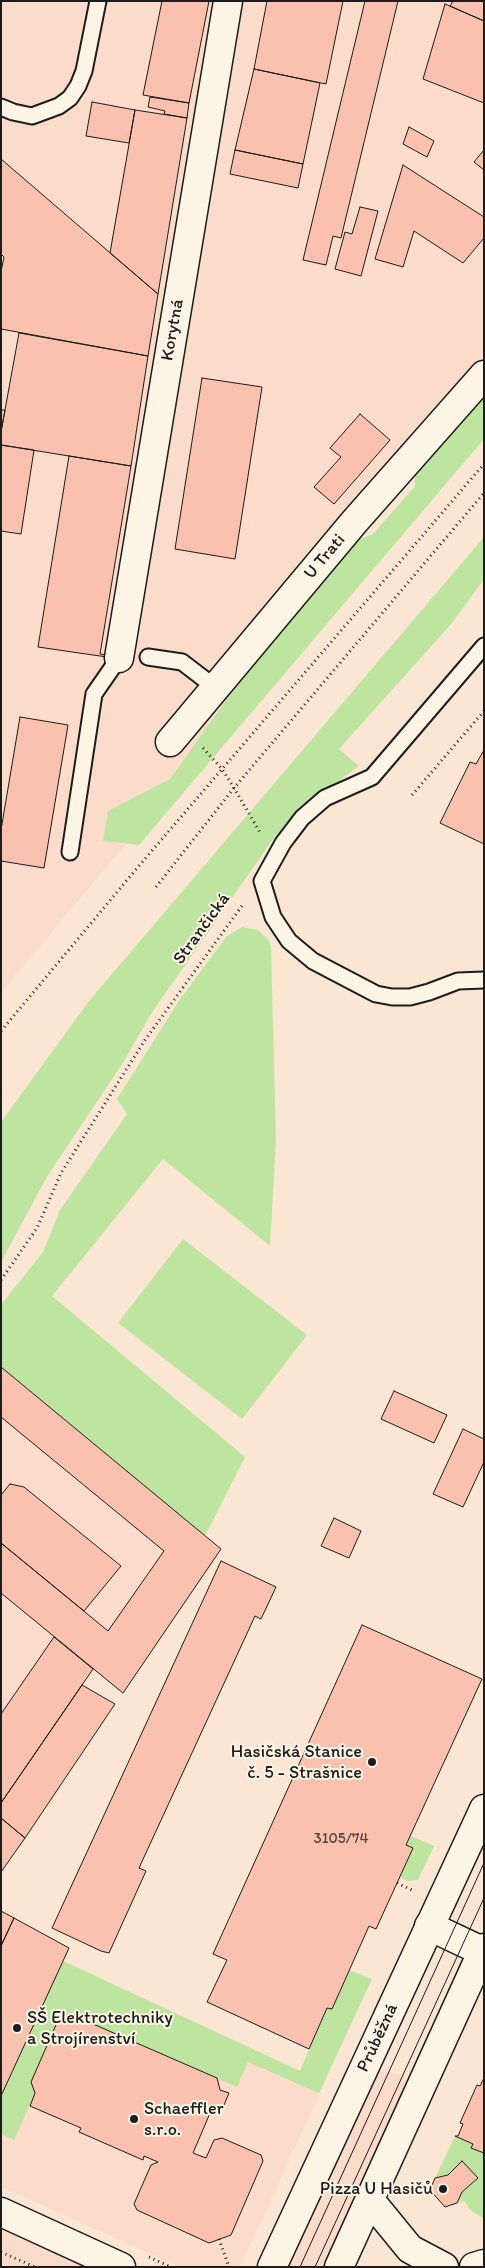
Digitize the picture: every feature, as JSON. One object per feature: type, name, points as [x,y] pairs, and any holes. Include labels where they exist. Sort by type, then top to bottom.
[{"type":"street","name":"Korytná","points":[[119,658],[228,1]]},
{"type":"street","name":"U Trati","points":[[177,734],[355,521],[484,375]]},
{"type":"street","name":"Průběžná","points":[[272,2267],[484,1809]]},
{"type":"street","points":[[339,2267],[483,1950],[429,1926]]},
{"type":"street","points":[[370,2200],[410,2249],[444,2267]]},
{"type":"street","points":[[1,2212],[121,2267]]},
{"type":"street","points":[[474,2267],[484,2264]]},
{"type":"lane","points":[[1,107],[32,116],[58,106],[70,98],[78,86],[84,71],[98,1]]},
{"type":"lane","points":[[484,646],[372,777],[325,798],[302,818],[283,843],[262,881],[273,917],[289,941],[313,961],[376,994],[392,997],[410,997],[458,981],[484,980]]},
{"type":"lane","points":[[148,657],[182,662],[216,688]]},
{"type":"lane","points":[[70,852],[94,694],[119,658]]},
{"type":"path","points":[[1,1030],[484,464]]},
{"type":"path","points":[[156,887],[234,788],[484,493]]},
{"type":"path","points":[[412,795],[484,711]]},
{"type":"path","points":[[177,734],[222,769],[258,826],[272,862]]},
{"type":"path","name":"Strančická","points":[[1,1280],[37,1228],[61,1173],[145,1040],[230,920],[262,881]]},
{"type":"path","points":[[397,1883],[405,1887]]},
{"type":"path","points":[[219,2239],[229,2267]]},
{"type":"path","points":[[1,2252],[35,2267]]},
{"type":"shaded area","points":[[1,1],[484,1],[484,375],[245,653],[255,662],[170,779],[108,811],[103,841],[126,844],[1,992]]},
{"type":"shaded area","points":[[1,1367],[221,1549],[123,1693],[93,1669],[1,1803]]},
{"type":"shaded area","points":[[1,1911],[69,1948],[63,1961],[325,2082],[242,2263],[235,2267],[180,2267],[1,2187]]},
{"type":"shaded area","points":[[384,2069],[405,2078],[406,2087],[324,2267],[288,2267],[376,2074]]},
{"type":"shaded area","points":[[1,2226],[91,2267],[1,2267]]},
{"type":"green space","points":[[484,395],[484,439],[139,845],[103,841],[108,811],[170,779],[242,678],[352,542],[373,534],[415,486],[415,470]]},
{"type":"green space","points":[[484,537],[484,579],[452,623],[339,749],[359,766],[340,780],[315,794],[298,808],[271,842],[151,1014],[124,1061],[48,1175],[1,1262],[1,1122],[89,1001]]},
{"type":"green space","points":[[242,927],[258,930],[268,939],[271,947],[276,1139],[270,1246],[163,1159],[52,1296],[245,1457],[205,1536],[1,1367],[1,1305],[43,1252],[60,1210],[127,1114],[117,1099],[180,999],[227,936]]},
{"type":"green space","points":[[183,1239],[307,1335],[242,1419],[118,1323]]},
{"type":"green space","points":[[411,1836],[434,1846],[418,1880],[408,1881],[400,1877],[406,1845]]},
{"type":"green space","points":[[63,1961],[300,2071],[327,2008],[332,2009],[349,1970],[372,1979],[319,2093],[248,2062],[237,2087],[70,2014],[59,2018],[31,2082],[35,2093],[14,2140],[1,2134],[1,2096]]},
{"type":"green space","points":[[455,2136],[473,2144],[472,2148],[484,2153],[484,2219],[469,2209],[465,2201],[457,2203],[462,2192],[462,2161],[448,2175],[435,2178]]},
{"type":"building","points":[[162,1],[209,1],[189,103],[143,95]]},
{"type":"building","points":[[267,1],[343,1],[326,84],[254,69]]},
{"type":"building","points":[[365,1],[398,1],[341,238],[333,236],[326,265],[303,260]]},
{"type":"building","points":[[453,1],[484,1],[484,21],[450,6]]},
{"type":"building","points":[[445,4],[484,21],[484,103],[423,79]]},
{"type":"building","points":[[254,69],[320,83],[303,164],[235,150]]},
{"type":"building","points":[[150,97],[189,103],[187,118],[164,114],[165,111],[148,107]]},
{"type":"building","points":[[92,102],[135,110],[129,143],[86,136]]},
{"type":"building","points":[[135,110],[187,118],[158,294],[110,253]]},
{"type":"building","points":[[409,127],[434,141],[427,157],[403,144]]},
{"type":"building","points":[[235,150],[303,164],[298,188],[230,174]]},
{"type":"building","points":[[484,150],[484,170],[474,162]]},
{"type":"building","points":[[1,159],[158,294],[148,356],[1,329],[1,272],[4,257],[1,254]]},
{"type":"building","points":[[403,165],[484,217],[484,238],[463,263],[414,231],[403,267],[375,259]]},
{"type":"building","points":[[360,207],[378,211],[361,276],[335,269],[345,232],[352,234]]},
{"type":"building","points":[[19,333],[148,356],[131,466],[1,445],[1,432]]},
{"type":"building","points":[[202,378],[262,387],[235,559],[175,549]]},
{"type":"building","points":[[1,410],[5,410],[1,432]]},
{"type":"building","points":[[360,414],[390,440],[334,504],[314,487],[341,457],[330,448]]},
{"type":"building","points":[[1,445],[34,450],[21,534],[1,531]]},
{"type":"building","points":[[69,456],[131,466],[100,654],[107,655],[107,657],[38,647]]},
{"type":"building","points":[[20,717],[68,725],[44,868],[1,861],[1,830]]},
{"type":"building","points":[[484,750],[484,844],[440,823],[470,762],[476,764]]},
{"type":"building","points":[[1,1367],[221,1549],[123,1693],[1,1593],[1,1543],[108,1631],[164,1551],[1,1417]]},
{"type":"building","points":[[394,1391],[447,1415],[434,1443],[381,1419]]},
{"type":"building","points":[[463,1429],[484,1439],[484,1462],[463,1507],[433,1494]]},
{"type":"building","points":[[10,1484],[24,1487],[121,1566],[84,1611],[1,1543],[1,1495]]},
{"type":"building","points":[[334,1518],[361,1531],[349,1558],[321,1546]]},
{"type":"building","points":[[221,1561],[276,1587],[261,1619],[255,1616],[139,1868],[146,1871],[109,1953],[101,1951],[52,1928]]},
{"type":"building","name":"Hasičská Stanice č. 5 - Strašnice","points":[[362,1625],[482,1679],[406,1845],[413,1848],[376,1929],[369,1926],[332,2009],[327,2008],[309,2049],[207,2002],[227,1960],[213,1954]]},
{"type":"building","points":[[54,1637],[93,1669],[1,1803],[1,1714]]},
{"type":"building","points":[[82,1685],[115,1704],[25,1838],[1,1818],[1,1803]]},
{"type":"building","points":[[1,1818],[25,1838],[1,1872]]},
{"type":"building","points":[[1,1911],[14,1918],[1,1946]]},
{"type":"building","name":"SŠ Elektrotechniky a Strojírenství","points":[[14,1918],[69,1948],[1,2096],[1,1946]]},
{"type":"building","name":"Schaeffler s.r.o.","points":[[70,2014],[217,2078],[220,2090],[229,2093],[222,2110],[213,2106],[193,2153],[206,2158],[214,2140],[222,2138],[261,2155],[263,2161],[231,2235],[209,2243],[137,2210],[134,2204],[151,2165],[158,2162],[144,2156],[143,2160],[79,2132],[81,2128],[30,2106],[35,2093],[31,2082],[59,2018]]},
{"type":"building","points":[[484,2078],[484,2153],[471,2148],[473,2144],[455,2136],[458,2136],[463,2124],[460,2123],[477,2085],[480,2086]]},
{"type":"building","points":[[462,2161],[478,2178],[462,2192],[457,2203],[445,2207],[430,2190],[435,2178],[448,2175]]},
{"type":"tram line","points":[[300,2267],[484,1863]]},
{"type":"tram line","points":[[315,2267],[484,1898]]},
{"type":"place","name":"Hasičská Stanice č. 5 - Strašnice","points":[[372,1762]]},
{"type":"place","name":"SŠ Elektrotechniky a Strojírenství","points":[[17,2028]]},
{"type":"place","name":"Schaeffler s.r.o.","points":[[134,2119]]},
{"type":"place","name":"Pizza U Hasičů","points":[[443,2189]]}]
